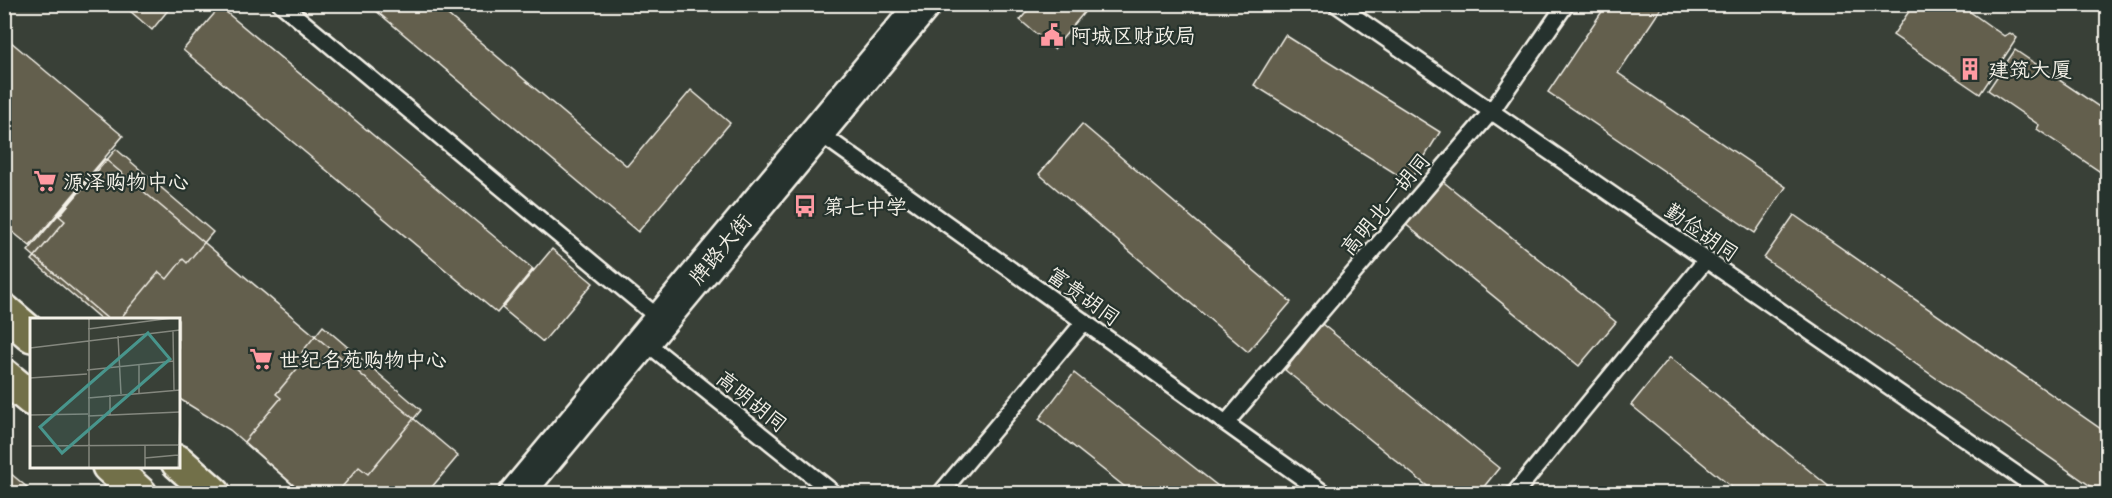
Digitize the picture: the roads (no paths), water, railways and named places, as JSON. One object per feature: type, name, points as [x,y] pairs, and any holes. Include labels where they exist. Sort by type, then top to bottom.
[{"type":"main road","points":[[4,311],[30,332]]},
{"type":"main road","points":[[4,376],[30,397]]},
{"type":"main road","points":[[180,464],[214,494]]},
{"type":"main road","points":[[111,468],[140,494]]},
{"type":"street","name":"牌路大街","points":[[516,494],[924,4]]},
{"type":"lane","name":"高明胡同","points":[[281,4],[835,494]]},
{"type":"lane","name":"勤俭胡同","points":[[1336,4],[2045,494]]},
{"type":"lane","name":"高明北一胡同","points":[[1226,423],[1491,112],[1566,4]]},
{"type":"lane","name":"富贵胡同","points":[[818,132],[1325,494]]},
{"type":"lane","points":[[1514,494],[1706,260]]},
{"type":"lane","points":[[940,494],[1084,322]]},
{"type":"place","name":"阿城区财政局","points":[[1052,35]]},
{"type":"place","name":"建筑大厦","points":[[1970,69]]},
{"type":"place","name":"源泽购物中心","points":[[45,181]]},
{"type":"place","name":"第七中学","points":[[805,206]]},
{"type":"place","name":"世纪名苑购物中心","points":[[261,359]]}]
